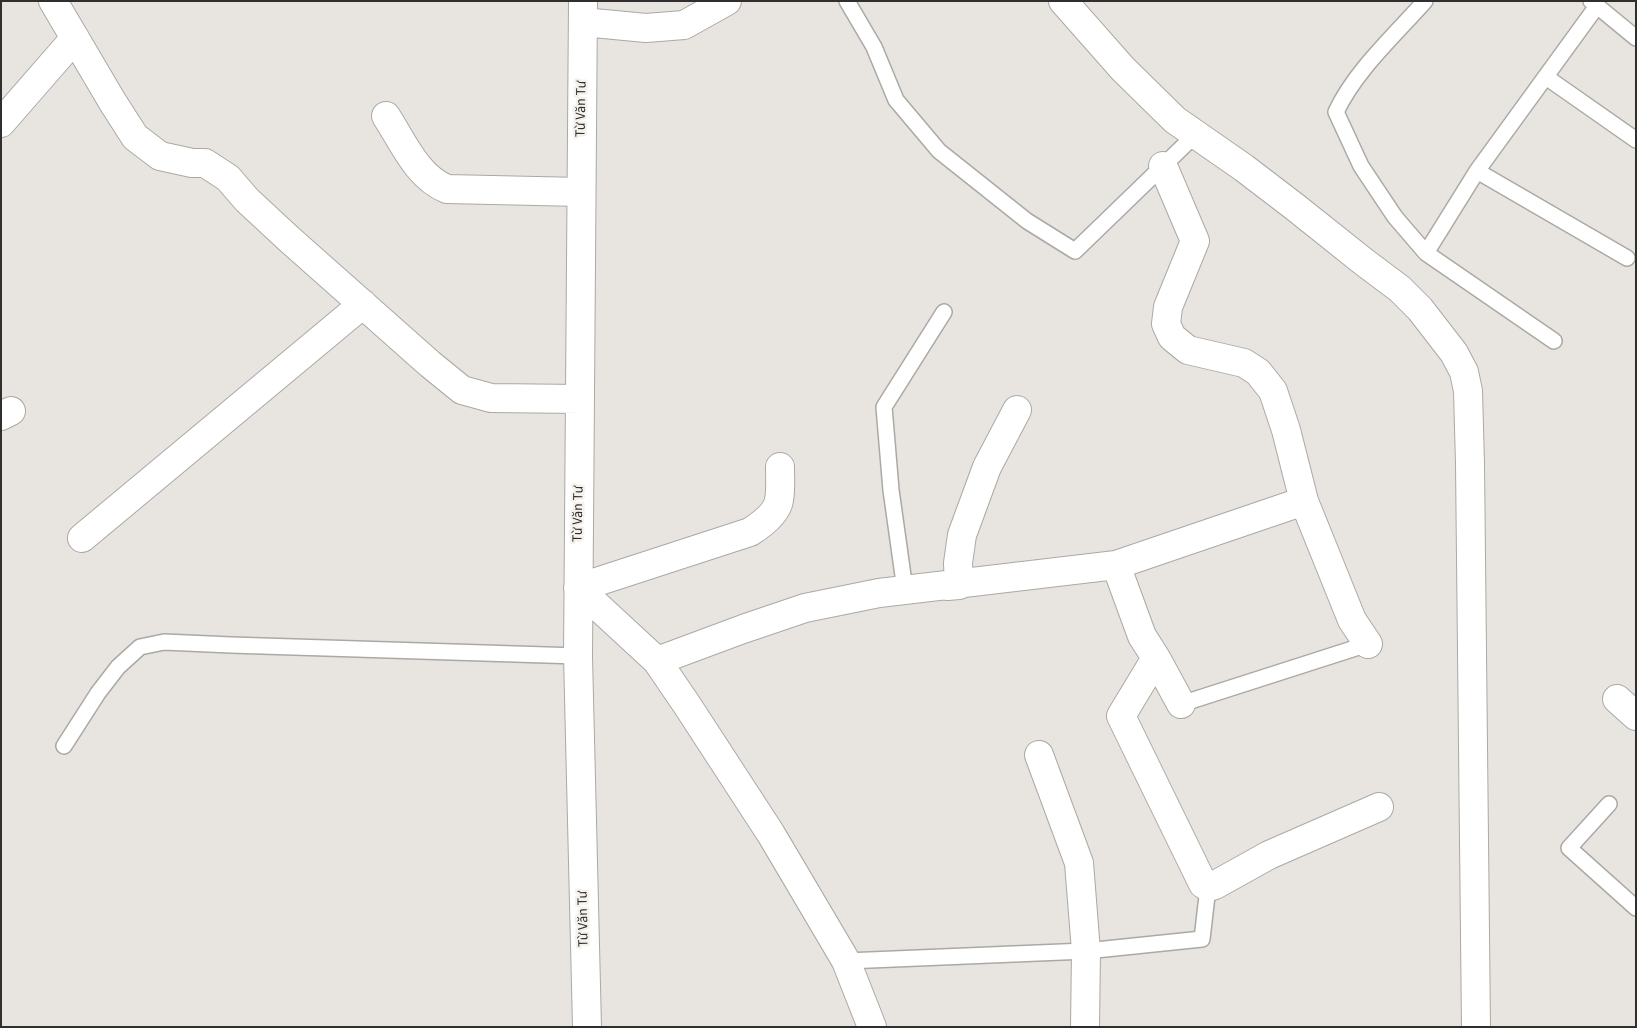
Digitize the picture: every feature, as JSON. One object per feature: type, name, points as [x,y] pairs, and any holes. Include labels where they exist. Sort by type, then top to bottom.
[{"type":"street","points":[[53,1],[135,137],[160,156],[206,164],[228,178],[247,200],[430,364],[462,390],[491,398],[580,399]]},
{"type":"street","points":[[583,12],[646,28],[684,25],[727,1]]},
{"type":"street","points":[[1063,1],[1116,62],[1175,120],[1288,201],[1400,289],[1438,331],[1454,353],[1464,372],[1468,391],[1470,464],[1476,1027]]},
{"type":"street","name":"Từ Văn Tư","points":[[583,12],[578,656],[587,1027]]},
{"type":"street","points":[[1,123],[75,38]]},
{"type":"street","points":[[386,116],[422,173],[436,185],[447,190],[582,192]]},
{"type":"street","points":[[1163,166],[1195,241],[1168,307],[1166,324],[1172,337],[1188,350],[1244,363],[1258,372],[1273,391],[1286,430],[1304,501],[1352,620],[1368,644]]},
{"type":"street","points":[[82,538],[363,304]]},
{"type":"street","points":[[959,585],[958,563],[962,535],[987,467],[1017,410]]},
{"type":"street","points":[[780,467],[779,502],[767,521],[761,526],[750,532],[578,588],[657,661],[771,834],[846,960],[872,1027]]},
{"type":"street","points":[[657,661],[805,608],[879,593],[1116,565],[1304,501]]},
{"type":"street","points":[[1116,565],[1142,636],[1181,704]]},
{"type":"street","points":[[1156,658],[1122,716],[1203,884],[1208,887],[1269,856],[1379,807]]},
{"type":"street","points":[[1039,755],[1078,863],[1086,951],[1085,1027]]},
{"type":"lane","points":[[847,1],[874,47],[896,100],[939,152],[1027,221],[1075,250],[1196,135]]},
{"type":"lane","points":[[1425,1],[1363,70],[1343,96],[1336,112],[1361,166],[1396,217],[1426,253],[1554,341]]},
{"type":"lane","points":[[1426,253],[1477,171],[1546,77],[1594,4],[1636,38]]},
{"type":"lane","points":[[1546,77],[1636,140]]},
{"type":"lane","points":[[1477,171],[1627,258]]},
{"type":"lane","points":[[905,590],[891,490],[884,407],[944,312]]},
{"type":"lane","points":[[64,746],[98,692],[118,667],[140,648],[164,642],[578,656]]},
{"type":"lane","points":[[1181,704],[1368,644]]},
{"type":"lane","points":[[1609,804],[1568,848],[1636,908]]},
{"type":"lane","points":[[846,960],[1086,951],[1202,939],[1208,887]]}]
